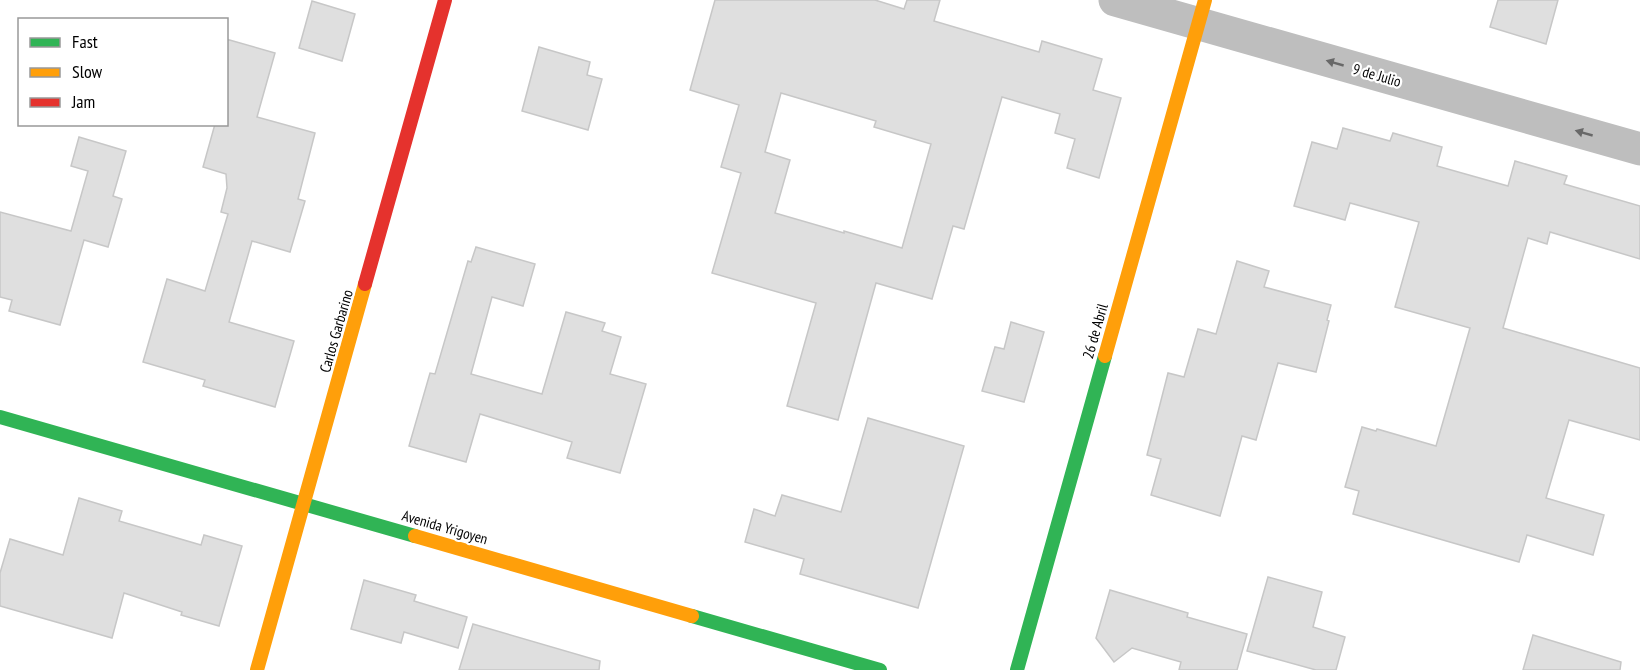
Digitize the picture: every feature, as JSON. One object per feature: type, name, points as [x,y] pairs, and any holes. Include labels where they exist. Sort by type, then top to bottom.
[{"type":"street","name":"Carlos Garbarino","points":[[257,670],[445,0]]},
{"type":"street","name":"9 de Julio","points":[[1115,0],[1201,12],[1640,149]]},
{"type":"street","name":"26 de Abril","points":[[1017,670],[1201,12]]},
{"type":"street","name":"Avenida Yrigoyen","points":[[0,417],[880,670]]},
{"type":"building","points":[[715,0],[875,0],[904,9],[907,0],[940,0],[934,21],[1039,52],[1042,41],[1102,59],[1093,90],[1121,98],[1099,178],[1067,168],[1075,139],[1055,133],[1060,114],[1002,97],[964,229],[953,226],[932,299],[876,283],[838,420],[787,406],[816,303],[712,273],[741,173],[721,167],[739,105],[690,90]],"holes":[[[781,93],[876,121],[874,127],[931,144],[902,248],[775,213],[790,160],[765,152]]]},
{"type":"building","points":[[1498,0],[1558,0],[1546,44],[1490,27]]},
{"type":"building","points":[[312,1],[355,14],[342,61],[299,48]]},
{"type":"building","points":[[228,40],[275,53],[257,117],[315,133],[298,199],[305,201],[290,252],[252,241],[229,322],[294,341],[275,407],[203,386],[205,380],[143,362],[167,279],[205,291],[228,214],[221,212],[227,188],[226,174],[203,167],[214,126],[228,126]]},
{"type":"building","points":[[539,47],[590,62],[587,75],[602,79],[588,130],[522,111]]},
{"type":"building","points":[[1343,128],[1390,141],[1393,133],[1442,147],[1437,166],[1508,186],[1515,161],[1567,176],[1564,184],[1640,206],[1640,259],[1550,232],[1547,244],[1528,238],[1503,328],[1640,368],[1640,440],[1569,420],[1546,498],[1604,515],[1593,555],[1527,535],[1519,562],[1353,514],[1359,491],[1345,487],[1362,427],[1436,446],[1470,328],[1395,307],[1419,222],[1350,203],[1345,220],[1294,206],[1312,142],[1337,149]]},
{"type":"building","points":[[79,137],[126,151],[113,196],[122,199],[108,247],[84,240],[60,325],[9,311],[12,300],[0,297],[0,212],[71,231],[88,171],[71,166]]},
{"type":"building","points":[[476,247],[535,264],[523,306],[492,297],[471,374],[542,394],[566,312],[605,323],[602,331],[621,337],[610,374],[646,384],[620,473],[567,458],[572,442],[480,414],[466,462],[409,446],[430,373],[435,374],[468,261],[471,262]]},
{"type":"building","points":[[1237,261],[1269,271],[1264,287],[1331,305],[1316,372],[1278,363],[1256,440],[1242,436],[1220,516],[1151,495],[1161,459],[1147,455],[1168,373],[1184,377],[1198,329],[1216,334]]},
{"type":"building","points":[[1011,322],[1044,332],[1024,402],[982,391],[995,347],[1004,349]]},
{"type":"building","points":[[868,418],[964,446],[918,608],[800,574],[804,559],[745,542],[754,509],[775,516],[782,495],[841,512]]},
{"type":"building","points":[[79,498],[122,511],[119,521],[201,545],[204,535],[242,546],[219,626],[181,615],[182,612],[124,593],[112,638],[0,606],[0,573],[10,539],[63,555]]},
{"type":"building","points":[[1268,577],[1322,592],[1313,627],[1345,637],[1336,670],[1316,670],[1247,651]]},
{"type":"building","points":[[364,580],[416,595],[414,601],[467,617],[458,648],[404,632],[401,643],[351,629]]},
{"type":"building","points":[[1110,590],[1188,613],[1187,617],[1247,634],[1237,670],[1179,670],[1181,662],[1132,648],[1114,662],[1096,638]]},
{"type":"building","points":[[473,624],[600,661],[599,670],[459,670]]},
{"type":"building","points":[[1533,635],[1621,662],[1620,670],[1523,670]]},
{"type":"traffic: fast","points":[[1017,670],[1105,356]]},
{"type":"traffic: fast","points":[[0,417],[415,536]]},
{"type":"traffic: fast","points":[[692,616],[880,670]]},
{"type":"traffic: slow","points":[[1105,356],[1205,0]]},
{"type":"traffic: slow","points":[[257,670],[365,284]]},
{"type":"traffic: slow","points":[[415,536],[692,616]]},
{"type":"traffic: jam","points":[[365,284],[445,0]]}]
